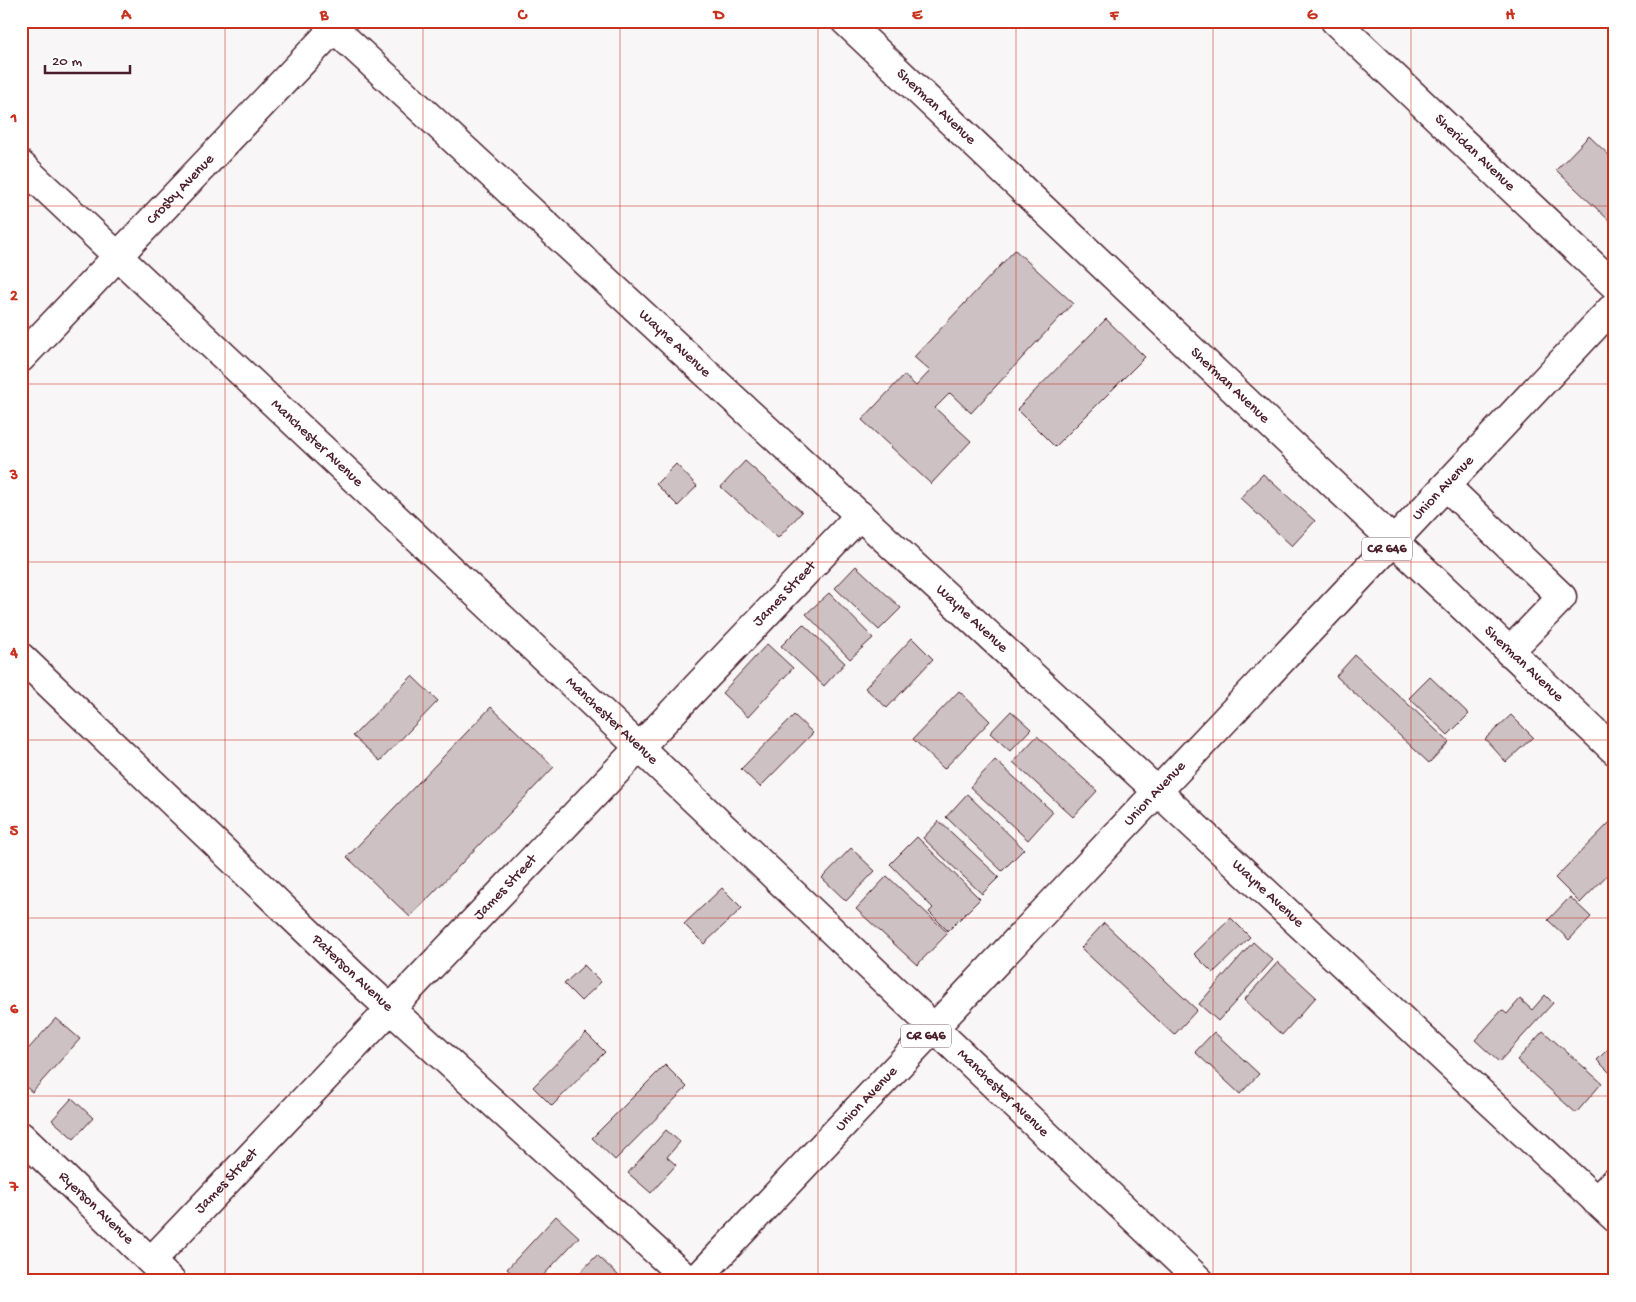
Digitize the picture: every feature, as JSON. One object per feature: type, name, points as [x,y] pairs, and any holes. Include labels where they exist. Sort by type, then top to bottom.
[{"type":"street","name":"Sherman Avenue","points":[[845,21],[1615,751]]},
{"type":"street","name":"Sheridan Avenue","points":[[1335,21],[1615,286]]},
{"type":"street","name":"Crosby Avenue","points":[[21,358],[333,24]]},
{"type":"street","name":"Wayne Avenue","points":[[333,24],[1606,1210]]},
{"type":"street","name":"Manchester Avenue","points":[[21,165],[639,747],[1200,1281]]},
{"type":"street","name":"Union Avenue","points":[[694,1281],[1615,305]]},
{"type":"street","points":[[1446,486],[1562,597],[1509,652]]},
{"type":"street","name":"James Street","points":[[151,1261],[860,514]]},
{"type":"street","name":"Paterson Avenue","points":[[21,657],[390,1009],[689,1281]]},
{"type":"street","name":"Ryerson Avenue","points":[[21,1136],[171,1281]]},
{"type":"street","points":[[1606,1210],[1615,1181]]},
{"type":"building","points":[[1589,136],[1615,161],[1615,226],[1556,170]]},
{"type":"building","points":[[1015,250],[1073,303],[971,413],[950,393],[935,408],[971,441],[931,484],[862,420],[904,375],[916,386],[930,371],[914,357]]},
{"type":"building","points":[[1106,319],[1145,357],[1055,447],[1017,409]]},
{"type":"building","points":[[745,461],[802,512],[778,538],[721,487]]},
{"type":"building","points":[[676,464],[697,486],[678,506],[656,484]]},
{"type":"building","points":[[1263,474],[1315,521],[1292,546],[1240,498]]},
{"type":"building","points":[[856,566],[901,608],[879,630],[835,588]]},
{"type":"building","points":[[829,593],[873,638],[850,659],[806,614]]},
{"type":"building","points":[[803,624],[845,663],[824,686],[781,646]]},
{"type":"building","points":[[912,638],[933,659],[887,708],[865,688]]},
{"type":"building","points":[[767,644],[793,668],[748,717],[722,693]]},
{"type":"building","points":[[1355,655],[1449,742],[1429,763],[1336,676]]},
{"type":"building","points":[[412,676],[438,701],[380,761],[353,736]]},
{"type":"building","points":[[1430,677],[1469,714],[1448,735],[1409,698]]},
{"type":"building","points":[[959,691],[990,721],[944,769],[913,739]]},
{"type":"building","points":[[491,707],[554,767],[410,917],[347,857]]},
{"type":"building","points":[[1011,711],[1031,729],[1010,751],[990,733]]},
{"type":"building","points":[[794,715],[813,733],[760,787],[741,769]]},
{"type":"building","points":[[1511,715],[1533,737],[1506,762],[1485,739]]},
{"type":"building","points":[[1037,736],[1097,791],[1073,817],[1013,762]]},
{"type":"building","points":[[995,760],[1053,812],[1028,840],[970,787]]},
{"type":"building","points":[[967,794],[1024,849],[1002,871],[946,817]]},
{"type":"building","points":[[1612,820],[1615,823],[1615,867],[1580,903],[1555,878]]},
{"type":"building","points":[[939,821],[999,877],[982,894],[923,838]]},
{"type":"building","points":[[917,837],[980,899],[948,931],[929,912],[933,908],[890,864]]},
{"type":"building","points":[[851,848],[875,871],[846,901],[822,878]]},
{"type":"building","points":[[887,876],[948,933],[917,965],[856,909]]},
{"type":"building","points":[[722,888],[742,908],[704,944],[684,924]]},
{"type":"building","points":[[1570,897],[1591,917],[1569,940],[1548,920]]},
{"type":"building","points":[[1231,918],[1250,937],[1213,973],[1194,954]]},
{"type":"building","points":[[1104,923],[1197,1010],[1174,1035],[1081,948]]},
{"type":"building","points":[[1253,942],[1273,960],[1218,1021],[1199,1004]]},
{"type":"building","points":[[1278,962],[1316,997],[1282,1035],[1244,1000]]},
{"type":"building","points":[[584,965],[601,982],[581,1001],[564,984]]},
{"type":"building","points":[[1545,995],[1553,1003],[1499,1062],[1475,1040],[1502,1010],[1507,1014],[1520,999],[1532,1010]]},
{"type":"building","points":[[56,1018],[80,1039],[32,1092],[21,1083],[21,1057]]},
{"type":"building","points":[[1543,1031],[1602,1083],[1576,1113],[1517,1060]]},
{"type":"building","points":[[1214,1032],[1259,1074],[1240,1094],[1195,1052]]},
{"type":"building","points":[[586,1033],[605,1052],[552,1106],[533,1087]]},
{"type":"building","points":[[1615,1042],[1615,1078],[1597,1060]]},
{"type":"building","points":[[665,1065],[687,1087],[615,1160],[592,1138]]},
{"type":"building","points":[[72,1098],[93,1118],[74,1139],[52,1120]]},
{"type":"building","points":[[666,1130],[680,1142],[667,1157],[676,1165],[651,1193],[628,1173]]},
{"type":"building","points":[[556,1216],[579,1237],[538,1281],[520,1281],[507,1269]]},
{"type":"building","points":[[597,1255],[622,1279],[619,1281],[572,1281]]}]
